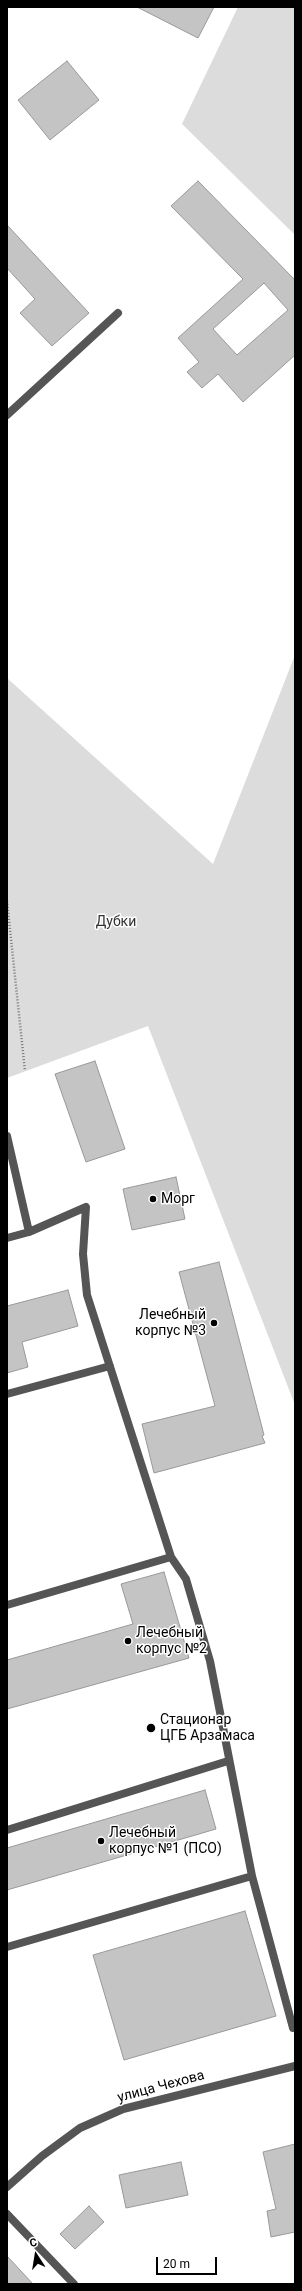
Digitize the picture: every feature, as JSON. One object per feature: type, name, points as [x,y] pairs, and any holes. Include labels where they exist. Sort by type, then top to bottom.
[{"type":"street","points":[[7,415],[118,313]]},
{"type":"street","points":[[7,1136],[29,1232]]},
{"type":"street","points":[[7,1238],[29,1232],[86,1207],[83,1254],[86,1295],[171,1557],[186,1579],[210,1661],[228,1762],[252,1876],[293,2028]]},
{"type":"street","points":[[7,1394],[110,1366]]},
{"type":"street","points":[[7,1605],[171,1557]]},
{"type":"street","points":[[7,1830],[228,1762]]},
{"type":"street","points":[[7,1947],[252,1876]]},
{"type":"street","name":"улица Чехова","points":[[7,2187],[42,2156],[80,2128],[123,2109],[295,2066]]},
{"type":"street","points":[[7,2214],[74,2284]]},
{"type":"path","points":[[7,901],[26,1071]]},
{"type":"green space","points":[[238,7],[295,7],[295,235],[182,124]]},
{"type":"green space","name":"Дубки","points":[[295,655],[295,1405],[148,1026],[7,1078],[7,678],[213,864]]},
{"type":"building","points":[[137,7],[214,7],[198,38]]},
{"type":"building","points":[[67,61],[99,100],[50,140],[18,100]]},
{"type":"building","points":[[198,181],[295,280],[295,355],[243,402],[218,374],[202,388],[187,372],[199,362],[178,338],[243,279],[171,206]],"holes":[[[264,283],[288,310],[237,355],[213,329]]]},
{"type":"building","points":[[7,225],[89,313],[52,346],[20,313],[35,299],[7,268]]},
{"type":"building","points":[[95,1061],[125,1149],[86,1162],[55,1074]]},
{"type":"building","name":"Морг","points":[[176,1177],[185,1219],[132,1230],[123,1189]]},
{"type":"building","name":"Лечебный корпус №3","points":[[219,1262],[265,1443],[154,1473],[142,1424],[215,1406],[179,1272]]},
{"type":"building","points":[[68,1290],[78,1326],[22,1342],[28,1367],[7,1373],[7,1306]]},
{"type":"building","name":"Лечебный корпус №2","points":[[164,1572],[189,1658],[7,1709],[7,1660],[133,1624],[121,1584]]},
{"type":"building","name":"Лечебный корпус №1 (ПСО)","points":[[205,1790],[216,1829],[7,1890],[7,1848]]},
{"type":"building","points":[[245,1911],[276,2016],[124,2060],[93,1955]]},
{"type":"building","points":[[295,2144],[295,2232],[271,2237],[267,2211],[276,2209],[263,2152]]},
{"type":"building","points":[[181,2162],[188,2195],[126,2208],[119,2175]]},
{"type":"building","points":[[89,2206],[104,2222],[75,2249],[60,2234]]},
{"type":"building","points":[[7,2256],[33,2284],[7,2284]]},
{"type":"place","name":"Морг","points":[[153,1199]]},
{"type":"place","name":"Лечебный корпус №3","points":[[214,1323]]},
{"type":"place","name":"Лечебный корпус №2","points":[[128,1641]]},
{"type":"place","name":"Стационар ЦГБ Арзамаса","points":[[151,1728]]},
{"type":"place","name":"Лечебный корпус №1 (ПСО)","points":[[101,1841]]}]
